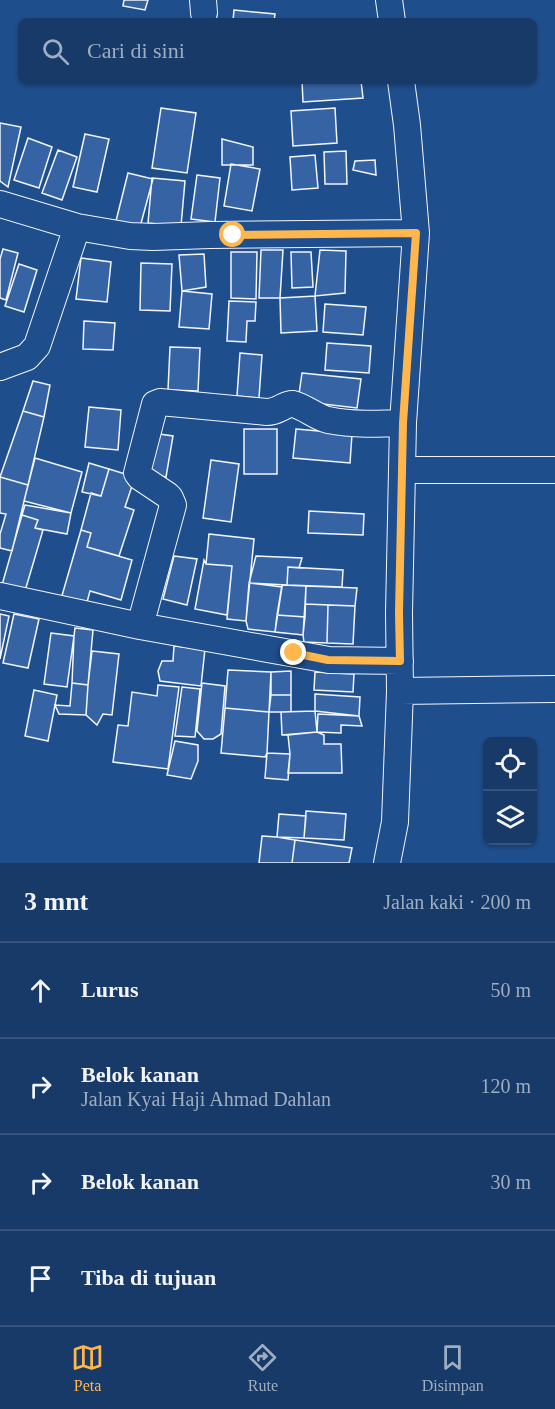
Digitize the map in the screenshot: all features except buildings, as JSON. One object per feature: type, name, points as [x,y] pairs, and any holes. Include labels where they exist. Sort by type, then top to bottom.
[{"type":"street","points":[[389,0],[392,18]]},
{"type":"street","points":[[387,863],[394,822],[400,691],[399,613],[403,423],[416,233],[401,84]]},
{"type":"street","points":[[0,204],[77,227],[130,236],[416,233]]},
{"type":"street","points":[[0,367],[27,357],[37,346],[77,227]]},
{"type":"street","points":[[140,626],[173,505],[170,498],[137,473],[155,404],[160,402],[273,412],[292,404],[326,419],[361,424],[403,423]]},
{"type":"street","points":[[402,470],[555,470]]},
{"type":"street","points":[[0,596],[140,626],[328,660],[400,661]]},
{"type":"street","points":[[400,691],[555,689]]},
{"type":"route","points":[[233,235],[416,233],[403,423],[400,661],[328,660],[294,653]]}]
